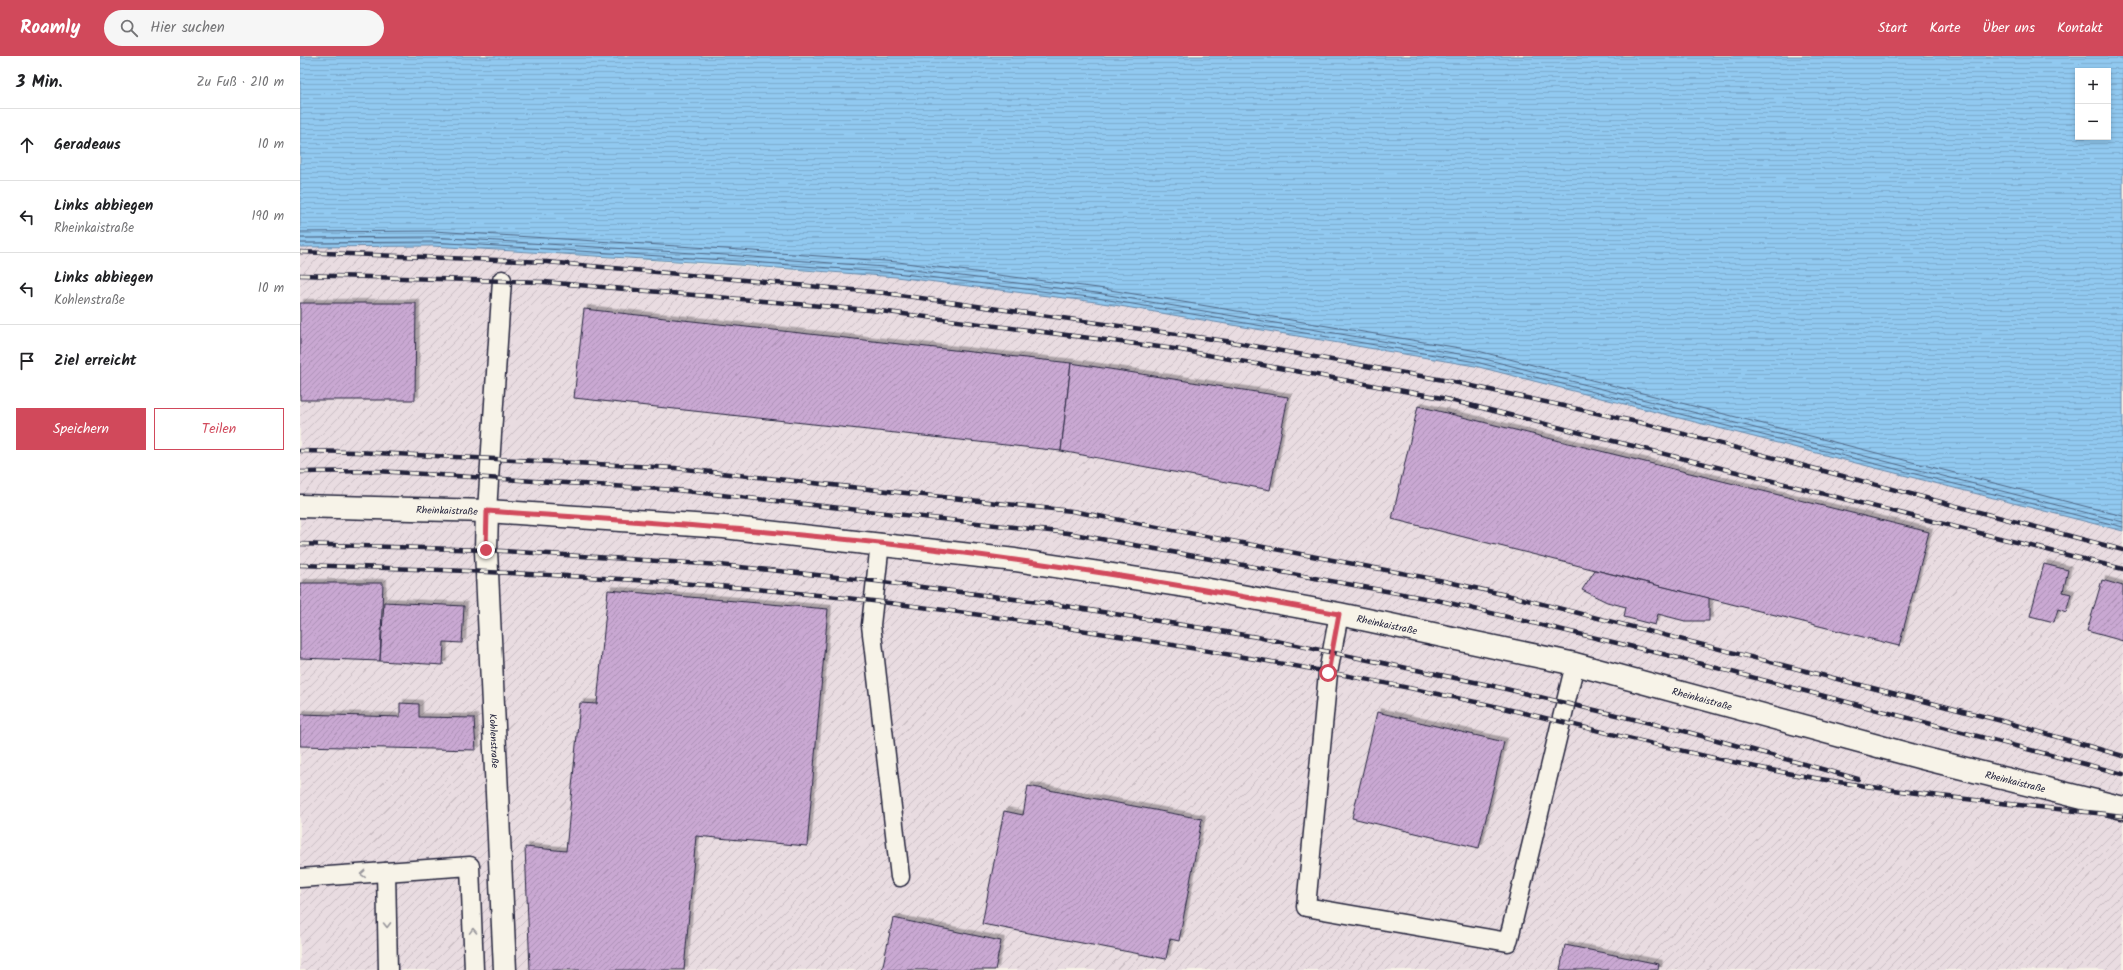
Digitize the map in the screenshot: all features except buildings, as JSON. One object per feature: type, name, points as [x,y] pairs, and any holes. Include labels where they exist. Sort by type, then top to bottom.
[{"type":"street","name":"Rheinkaistraße","points":[[300,506],[487,511],[724,527],[880,543],[1015,560],[1198,588],[1339,614],[1575,664],[1922,758],[2123,808]]},
{"type":"street","name":"Kohlenstraße","points":[[487,511],[486,550],[505,970]]},
{"type":"lane","points":[[487,511],[502,280]]},
{"type":"lane","points":[[880,543],[871,625],[900,878]]},
{"type":"lane","points":[[1339,614],[1328,673],[1306,907],[1508,942],[1575,664]]},
{"type":"lane","points":[[300,878],[470,866],[474,970]]},
{"type":"lane","points":[[386,872],[388,970]]},
{"type":"shaded area","points":[[432,246],[896,277],[1096,302],[1475,366],[2123,531],[2123,970],[300,970],[300,247]]},
{"type":"water","points":[[300,56],[2123,56],[2123,531],[1475,366],[1096,302],[896,277],[725,264],[432,246],[300,247]]},
{"type":"railway","points":[[300,252],[547,262],[885,293],[1226,341],[1449,381],[1642,423],[2123,550]]},
{"type":"railway","points":[[300,275],[544,282],[880,311],[1175,349],[1442,398],[2123,569]]},
{"type":"railway","points":[[300,451],[356,452],[675,468],[1072,511],[1444,581],[1515,597],[2002,721],[2123,756]]},
{"type":"railway","points":[[300,472],[377,471],[676,490],[1068,533],[1441,601],[1667,655],[2123,774]]},
{"type":"railway","points":[[300,544],[486,550],[720,565],[875,581],[1053,604],[1257,637],[1489,685],[1684,731],[1858,779]]},
{"type":"railway","points":[[300,565],[515,573],[730,587],[802,593],[967,613],[1279,663],[1426,691],[1677,750],[1792,774],[1916,793],[2123,816]]},
{"type":"route","points":[[486,550],[487,511],[724,527],[880,543],[1015,560],[1198,588],[1339,614],[1328,673]]}]
